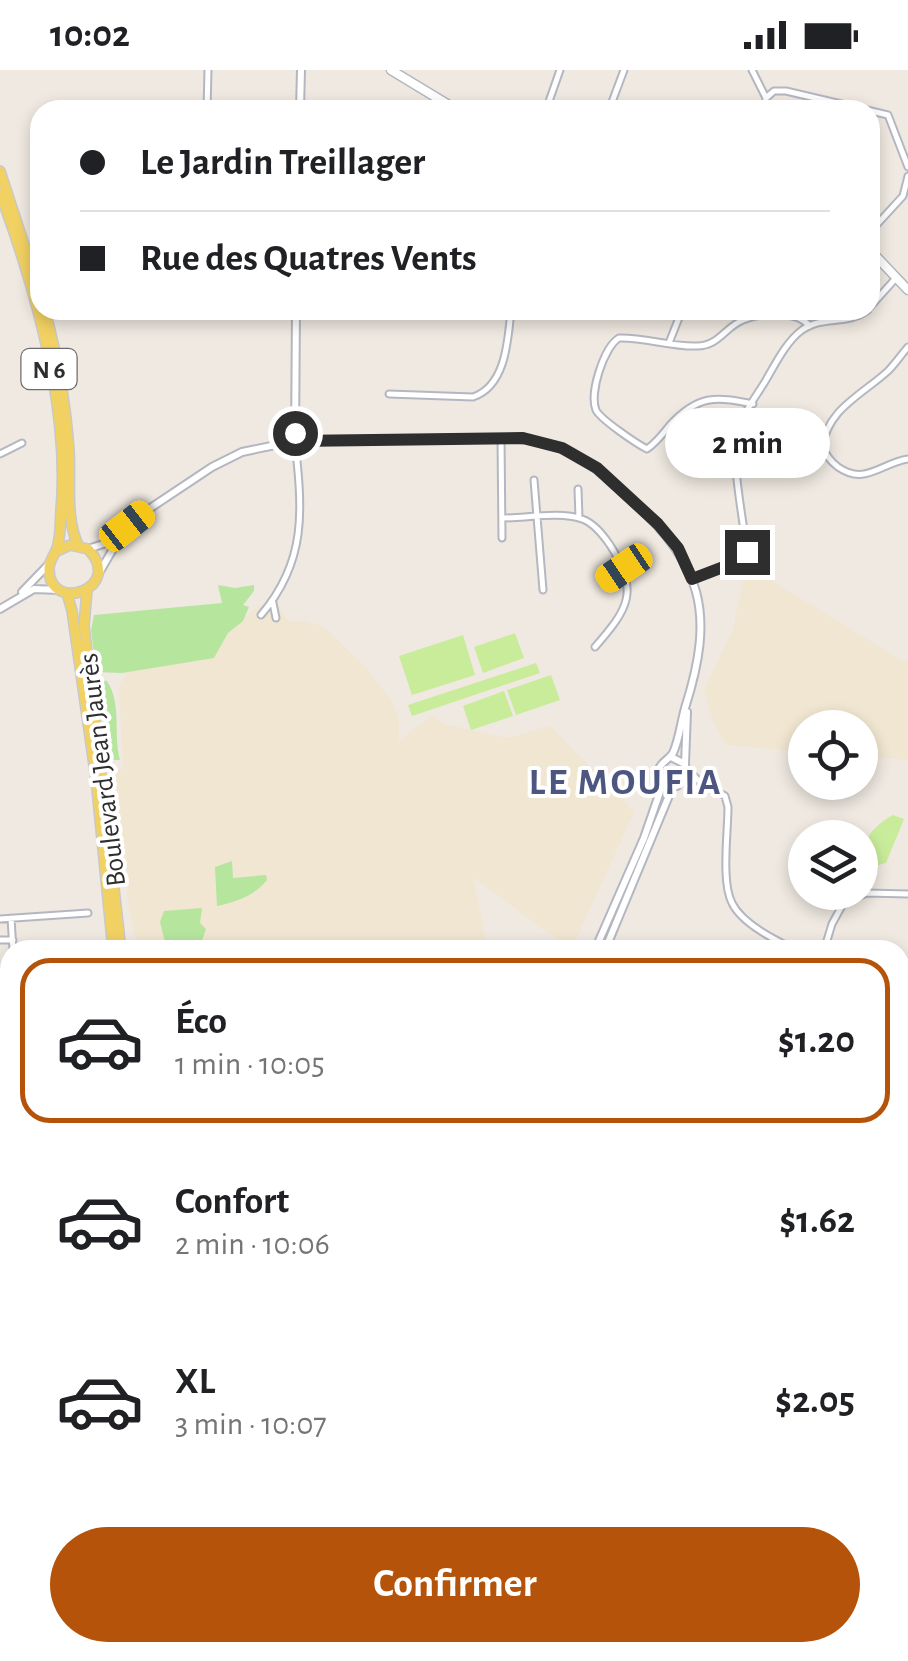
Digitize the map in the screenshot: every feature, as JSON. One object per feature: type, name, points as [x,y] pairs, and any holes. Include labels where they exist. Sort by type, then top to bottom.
[{"type":"main road","points":[[391,70],[436,100]]},
{"type":"main road","points":[[0,171],[30,262]]},
{"type":"main road","name":"Boulevard Jean Jaurès","points":[[0,193],[30,290]]},
{"type":"main road","points":[[880,261],[908,290]]},
{"type":"main road","name":"Boulevard Jean Jaurès","points":[[39,320],[60,436],[62,499],[51,579],[64,592],[72,611],[96,779],[112,940]]},
{"type":"main road","name":"N 6","points":[[46,320],[69,450],[70,526],[97,563],[96,579]]},
{"type":"main road","points":[[54,555],[83,547]]},
{"type":"main road","points":[[64,592],[87,590],[96,579]]},
{"type":"main road","name":"Boulevard Jean Jaurès","points":[[87,590],[84,626],[121,940]]},
{"type":"street","points":[[207,100],[208,70]]},
{"type":"street","points":[[300,100],[301,70]]},
{"type":"street","points":[[550,100],[560,70]]},
{"type":"street","points":[[614,100],[624,70]]},
{"type":"street","points":[[752,70],[766,98],[774,91],[786,91],[826,100]]},
{"type":"street","points":[[880,112],[888,114],[908,167]]},
{"type":"street","points":[[880,221],[903,196],[908,176]]},
{"type":"street","points":[[880,296],[896,278]]},
{"type":"street","points":[[261,615],[273,603],[299,543],[296,320]]},
{"type":"street","points":[[389,394],[482,394],[502,366],[510,320]]},
{"type":"street","points":[[668,343],[678,320]]},
{"type":"street","points":[[744,320],[711,344],[694,346],[624,337],[608,345],[595,404],[599,415],[647,449],[702,400],[728,399],[753,404]]},
{"type":"street","points":[[804,320],[810,326]]},
{"type":"street","points":[[692,579],[739,561],[747,552],[739,502],[736,430],[792,339],[810,326],[829,320]]},
{"type":"street","points":[[908,346],[888,370],[842,408],[830,424],[823,447],[832,463],[854,476],[872,475],[908,459]]},
{"type":"street","points":[[83,547],[103,544],[229,458],[295,441],[501,438],[540,442],[582,456],[658,524],[678,548],[700,604],[701,646],[688,701],[670,758],[658,769],[663,782],[644,838],[599,940]]},
{"type":"street","points":[[501,438],[502,538]]},
{"type":"street","points":[[0,454],[22,443]]},
{"type":"street","points":[[534,480],[542,590]]},
{"type":"street","points":[[578,489],[579,518]]},
{"type":"street","points":[[504,518],[579,518],[606,538],[624,568],[628,596],[624,612],[595,648]]},
{"type":"street","points":[[96,579],[127,526]]},
{"type":"street","points":[[16,599],[54,555]]},
{"type":"street","points":[[602,583],[624,568]]},
{"type":"street","points":[[0,609],[38,588],[64,592]]},
{"type":"street","points":[[273,603],[276,618]]},
{"type":"street","points":[[609,940],[686,767],[688,701]]},
{"type":"street","points":[[670,758],[675,757],[701,783],[724,796],[728,807],[731,902],[747,919],[780,940]]},
{"type":"street","points":[[663,782],[701,783]]},
{"type":"street","points":[[829,940],[844,902],[863,894],[908,894]]},
{"type":"street","points":[[0,919],[88,913]]},
{"type":"street","points":[[0,940],[12,940],[11,918]]},
{"type":"shaded area","points":[[748,560],[764,576],[901,660],[908,660],[908,760],[878,758],[878,710],[788,710],[788,750],[726,745],[714,724],[704,690],[732,632]]},
{"type":"shaded area","points":[[266,603],[277,603],[289,622],[304,621],[324,627],[366,668],[392,702],[399,717],[399,741],[432,715],[444,724],[508,738],[550,726],[634,812],[576,940],[558,940],[473,877],[486,940],[136,940],[128,903],[115,770],[123,769],[119,686],[127,672],[214,658],[228,633],[251,611]]},
{"type":"green space","points":[[218,585],[254,585],[254,591],[243,605],[249,607],[243,621],[228,633],[214,658],[122,673],[96,672],[91,630],[94,615],[222,603]]},
{"type":"green space","points":[[515,633],[524,658],[483,673],[474,647]]},
{"type":"green space","points":[[463,635],[475,675],[412,695],[399,656]]},
{"type":"green space","points":[[536,663],[540,673],[412,716],[408,705]]},
{"type":"green space","points":[[551,675],[560,700],[516,715],[507,690]]},
{"type":"green space","points":[[97,680],[107,681],[112,690],[120,760],[107,757]]},
{"type":"green space","points":[[504,691],[513,716],[471,730],[463,706]]},
{"type":"green space","points":[[893,815],[904,819],[886,863],[878,865],[878,825]]},
{"type":"green space","points":[[232,861],[233,878],[266,875],[267,880],[245,897],[217,906],[215,867]]},
{"type":"green space","points":[[202,908],[200,923],[206,929],[202,940],[164,940],[160,922],[164,911]]},
{"type":"district","name":"LE MOUFIA","points":[[626,781]]},
{"type":"route","points":[[295,433],[295,441],[523,438],[540,442],[582,456],[609,478],[678,548],[692,579],[739,561],[747,552]]}]
